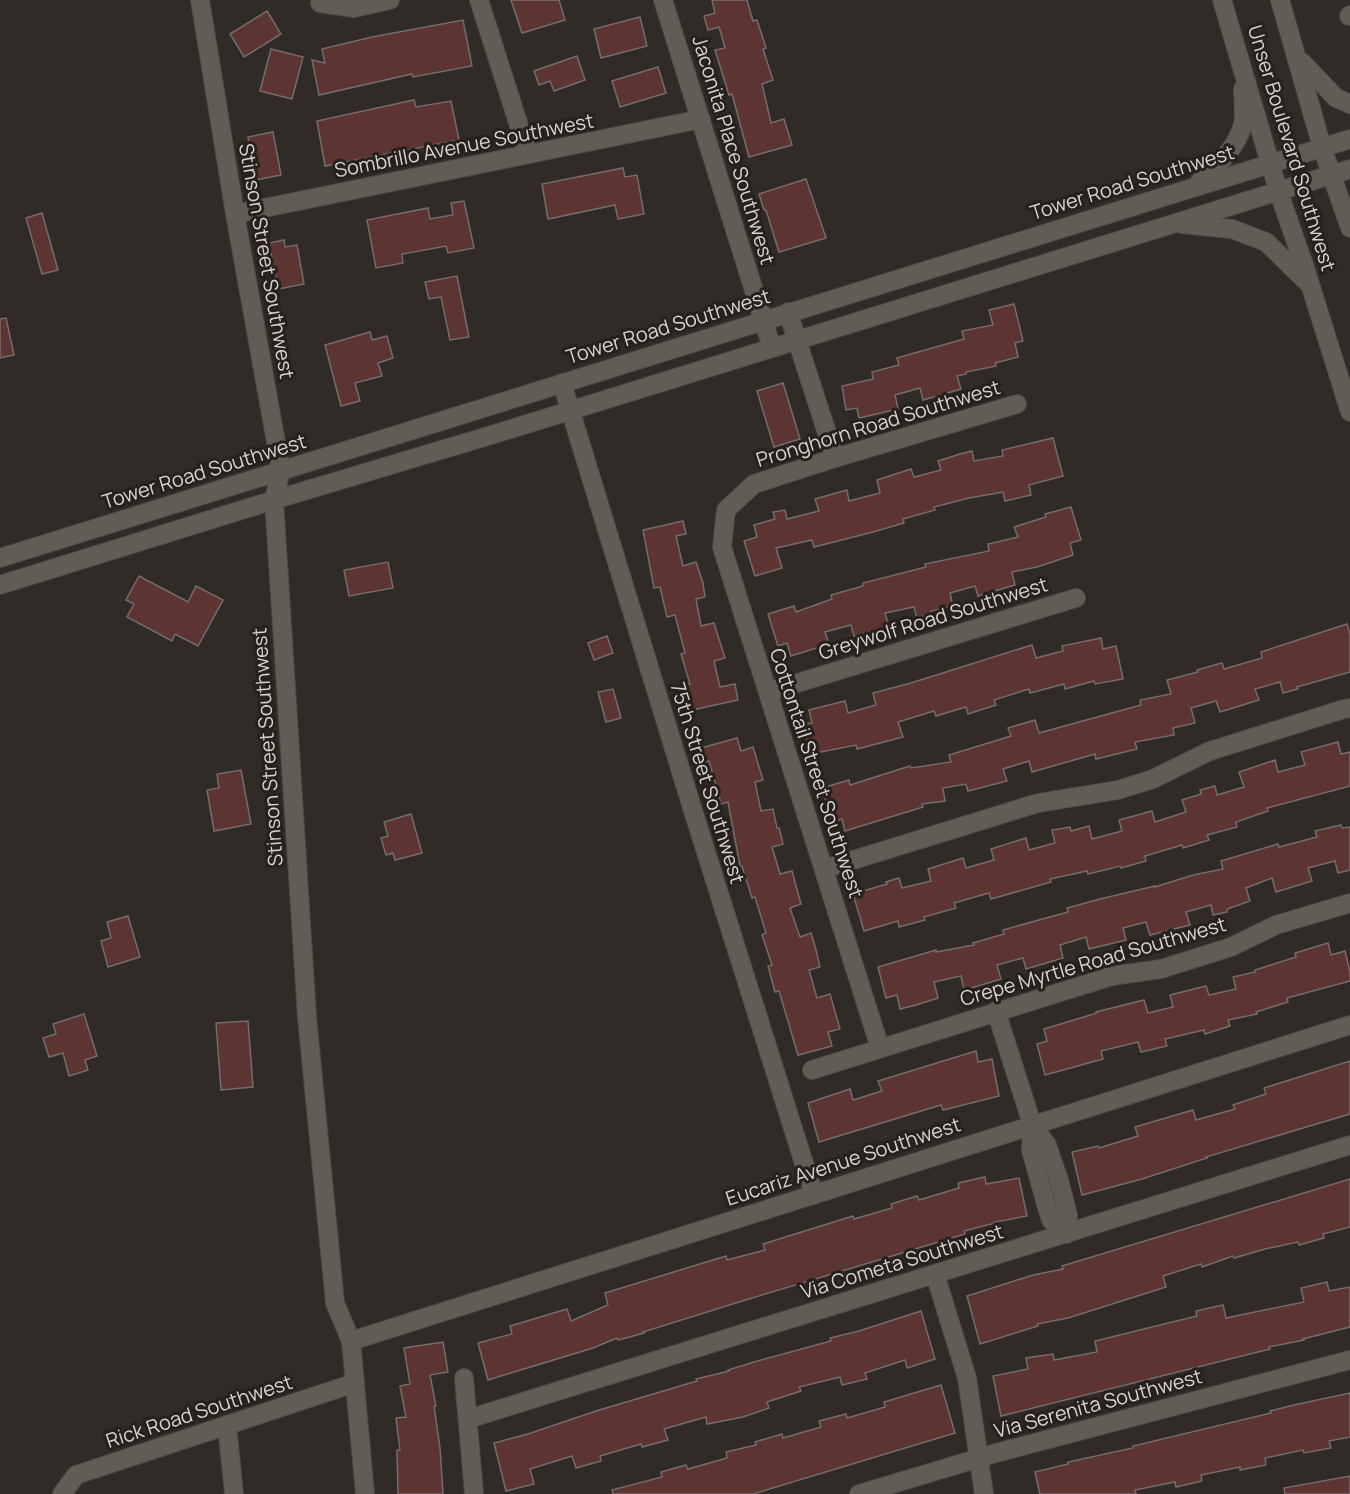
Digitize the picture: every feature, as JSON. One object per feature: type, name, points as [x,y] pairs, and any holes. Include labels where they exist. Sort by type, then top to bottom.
[{"type":"street","name":"Stinson Street Southwest","points":[[200,0],[235,214],[281,470],[274,500],[307,1017],[334,1303],[351,1341],[364,1494]]},
{"type":"street","points":[[320,3],[354,8],[390,0]]},
{"type":"street","points":[[479,0],[528,154]]},
{"type":"street","name":"Jaconita Place Southwest","points":[[663,0],[772,348]]},
{"type":"street","name":"Unser Boulevard Southwest","points":[[1222,0],[1278,190],[1350,412]]},
{"type":"street","name":"Unser Boulevard Southwest","points":[[1280,0],[1322,147],[1350,228]]},
{"type":"street","points":[[1297,57],[1336,98],[1350,104]]},
{"type":"street","points":[[1194,187],[1217,169],[1243,124],[1244,70]]},
{"type":"street","name":"Sombrillo Avenue Southwest","points":[[235,214],[701,119]]},
{"type":"street","name":"Tower Road Southwest","points":[[0,558],[1350,139]]},
{"type":"street","points":[[0,585],[1350,169]]},
{"type":"street","points":[[1174,223],[1232,229],[1266,242],[1311,286]]},
{"type":"street","points":[[788,312],[834,458]]},
{"type":"street","name":"75th Street Southwest","points":[[562,383],[814,1195]]},
{"type":"street","name":"Pronghorn Road Southwest","points":[[726,510],[754,484],[1017,404]]},
{"type":"street","name":"Cottontail Street Southwest","points":[[726,510],[722,547],[880,1048]]},
{"type":"street","name":"Greywolf Road Southwest","points":[[768,692],[1076,598]]},
{"type":"street","points":[[824,869],[1038,803],[1126,787],[1153,778],[1210,751],[1350,708]]},
{"type":"street","name":"Crepe Myrtle Road Southwest","points":[[812,1070],[1112,976],[1161,969],[1231,947],[1276,925],[1350,903]]},
{"type":"street","points":[[996,1011],[1032,1124],[1030,1150],[1048,1211],[1051,1220],[1066,1234]]},
{"type":"street","name":"Eucariz Avenue Southwest","points":[[351,1341],[1350,1025]]},
{"type":"street","name":"Via Cometa Southwest","points":[[468,1419],[1350,1145]]},
{"type":"street","points":[[935,1274],[967,1378],[984,1494]]},
{"type":"street","name":"Via Serenita Southwest","points":[[859,1494],[979,1457],[1350,1360]]},
{"type":"street","points":[[464,1378],[474,1494]]},
{"type":"street","name":"Rick Road Southwest","points":[[63,1492],[76,1475],[355,1383]]},
{"type":"street","points":[[226,1425],[234,1494]]},
{"type":"building","points":[[511,0],[559,0],[565,20],[522,33]]},
{"type":"building","points":[[712,0],[747,0],[753,21],[757,20],[773,80],[762,84],[771,123],[784,119],[792,145],[749,157],[732,94],[729,95],[715,50],[725,48],[719,27],[708,30],[704,16],[715,13]]},
{"type":"building","points":[[267,11],[281,34],[244,57],[230,34]]},
{"type":"building","points":[[640,17],[647,46],[601,58],[594,29]]},
{"type":"building","points":[[463,20],[472,66],[413,77],[412,74],[319,95],[312,60],[325,63],[322,49]]},
{"type":"building","points":[[271,49],[303,57],[292,99],[260,91]]},
{"type":"building","points":[[577,56],[585,80],[554,91],[550,81],[539,85],[534,71]]},
{"type":"building","points":[[658,67],[666,93],[620,107],[612,81]]},
{"type":"building","points":[[414,100],[416,107],[451,101],[459,140],[325,166],[317,121]]},
{"type":"building","points":[[273,132],[281,175],[256,180],[248,137]]},
{"type":"building","points":[[623,168],[625,177],[637,175],[644,214],[618,219],[615,205],[548,219],[542,184]]},
{"type":"building","points":[[806,179],[826,238],[779,252],[759,194]]},
{"type":"building","points":[[464,201],[474,248],[448,253],[446,246],[402,254],[403,263],[376,268],[367,220],[428,208],[430,219],[453,215],[451,203]]},
{"type":"building","points":[[42,213],[58,270],[42,274],[26,218]]},
{"type":"building","points":[[284,240],[285,247],[297,245],[304,284],[278,289],[269,243]]},
{"type":"building","points":[[457,276],[469,337],[450,340],[441,297],[429,299],[425,282]]},
{"type":"building","points":[[1014,304],[1023,341],[1015,343],[1018,357],[995,363],[996,366],[957,376],[961,389],[923,400],[920,388],[895,395],[898,409],[859,418],[857,408],[846,410],[842,386],[873,379],[872,372],[899,365],[897,358],[964,339],[962,331],[993,325],[989,310]]},
{"type":"building","points":[[6,318],[14,355],[0,358],[0,319]]},
{"type":"building","points":[[370,332],[372,340],[387,336],[393,358],[378,363],[382,376],[355,383],[360,401],[341,406],[325,345]]},
{"type":"building","points":[[783,383],[800,439],[774,447],[757,391]]},
{"type":"building","points":[[1053,438],[1063,476],[1029,485],[1031,495],[1005,501],[1003,492],[969,498],[934,507],[935,510],[903,519],[904,523],[873,532],[814,547],[812,540],[776,548],[782,568],[755,576],[744,541],[757,537],[754,525],[775,519],[773,512],[785,510],[787,519],[819,511],[815,499],[847,490],[849,501],[880,493],[877,480],[911,469],[914,477],[941,470],[938,461],[960,454],[972,451],[974,461],[1003,456],[1002,450]]},
{"type":"building","points":[[1071,507],[1081,540],[1070,543],[1073,555],[1037,567],[1012,572],[1015,585],[978,596],[975,586],[950,593],[953,606],[931,611],[931,614],[917,618],[914,607],[885,613],[889,627],[854,636],[851,625],[825,632],[829,644],[791,656],[787,643],[778,646],[768,614],[794,606],[796,612],[832,599],[831,595],[863,586],[863,583],[926,567],[925,564],[989,551],[988,544],[1018,537],[1014,527],[1046,517],[1045,514]]},
{"type":"building","points":[[683,521],[686,534],[676,536],[683,566],[696,562],[703,583],[705,597],[696,599],[701,626],[714,623],[725,658],[714,661],[720,687],[735,684],[738,700],[692,710],[686,684],[690,684],[681,654],[685,653],[675,615],[667,617],[660,587],[654,588],[643,530]]},
{"type":"building","points":[[388,562],[393,588],[349,596],[344,570]]},
{"type":"building","points":[[139,576],[188,602],[196,586],[223,600],[198,646],[175,634],[172,641],[127,617],[134,604],[126,600]]},
{"type":"building","points":[[1347,624],[1350,634],[1350,672],[1283,693],[1280,682],[1255,689],[1259,700],[1220,712],[1216,701],[1191,708],[1195,723],[1173,728],[1174,735],[1135,742],[1137,749],[1096,759],[1095,754],[1032,772],[1029,761],[1003,769],[1007,781],[968,791],[966,784],[943,788],[945,801],[922,804],[923,807],[845,831],[842,819],[832,822],[822,788],[849,780],[850,785],[910,766],[911,768],[951,762],[949,755],[1011,736],[1008,728],[1035,720],[1039,733],[1141,705],[1140,700],[1171,694],[1167,680],[1222,663],[1224,669],[1262,658],[1261,652]]},
{"type":"building","points":[[607,636],[613,653],[594,660],[588,643]]},
{"type":"building","points":[[1101,638],[1103,649],[1116,646],[1123,679],[1095,684],[1094,681],[1065,689],[1064,684],[1030,693],[1029,689],[994,700],[996,705],[968,714],[966,707],[936,716],[934,711],[898,722],[903,737],[857,749],[856,745],[810,754],[804,724],[812,723],[809,710],[845,701],[848,713],[876,705],[873,693],[1032,645],[1036,658],[1063,651],[1062,646]]},
{"type":"building","points":[[613,689],[621,718],[606,722],[598,692]]},
{"type":"building","points":[[737,738],[741,751],[753,747],[763,780],[755,782],[761,811],[773,809],[783,844],[772,847],[780,874],[792,871],[801,904],[790,908],[800,937],[811,933],[815,946],[820,967],[809,970],[817,998],[830,994],[840,1029],[828,1032],[832,1046],[798,1055],[779,991],[775,992],[768,966],[772,965],[762,935],[766,933],[755,897],[752,898],[742,866],[740,866],[728,802],[721,804],[709,761],[705,762],[701,748]]},
{"type":"building","points":[[1338,742],[1341,754],[1350,752],[1350,786],[1267,808],[1268,811],[1236,822],[1237,827],[1207,835],[1209,840],[1145,856],[1146,861],[1121,868],[1120,866],[1088,874],[1087,871],[1050,879],[1051,882],[991,899],[989,893],[954,903],[956,908],[924,917],[925,920],[899,927],[898,921],[864,931],[853,894],[899,878],[902,888],[931,881],[928,869],[963,858],[966,868],[994,860],[991,849],[1026,838],[1029,850],[1055,843],[1052,830],[1070,827],[1071,831],[1089,826],[1092,839],[1122,831],[1119,820],[1152,811],[1155,822],[1186,812],[1182,800],[1201,794],[1200,790],[1215,786],[1217,795],[1244,787],[1239,772],[1275,760],[1278,772],[1305,765],[1301,752]]},
{"type":"building","points":[[241,770],[251,824],[214,831],[207,790],[219,788],[217,774]]},
{"type":"building","points":[[411,814],[422,853],[395,860],[393,853],[386,855],[381,838],[388,836],[384,822]]},
{"type":"building","points":[[1341,825],[1342,828],[1350,827],[1350,870],[1338,873],[1335,861],[1308,868],[1312,881],[1276,892],[1272,878],[1246,888],[1250,901],[1227,909],[1227,912],[1213,915],[1211,905],[1186,912],[1190,925],[1150,935],[1146,922],[1123,928],[1126,940],[1089,949],[1086,937],[1060,945],[1063,958],[1026,969],[1023,958],[997,965],[1001,979],[964,990],[961,976],[934,982],[938,998],[916,1005],[900,1009],[897,995],[886,998],[878,967],[936,950],[936,952],[974,945],[973,943],[1004,934],[1003,930],[1068,912],[1067,908],[1223,869],[1221,861],[1278,844],[1279,847],[1317,837],[1315,831]]},
{"type":"building","points":[[128,916],[140,957],[108,967],[101,941],[111,938],[107,922]]},
{"type":"building","points":[[1328,943],[1331,955],[1345,951],[1350,981],[1287,998],[1288,1002],[1256,1012],[1257,1014],[1228,1020],[1230,1026],[1205,1034],[1204,1030],[1165,1039],[1167,1046],[1141,1052],[1138,1042],[1101,1051],[1103,1059],[1045,1075],[1037,1044],[1047,1041],[1044,1029],[1096,1012],[1144,1000],[1148,1013],[1173,1007],[1170,995],[1206,986],[1209,995],[1236,989],[1233,977],[1255,972],[1255,970],[1296,957],[1295,953]]},
{"type":"building","points":[[84,1014],[97,1056],[85,1060],[88,1070],[69,1076],[63,1053],[49,1057],[43,1038],[56,1034],[53,1024]]},
{"type":"building","points":[[248,1021],[253,1087],[221,1090],[216,1023]]},
{"type":"building","points":[[976,1051],[978,1062],[992,1059],[999,1096],[943,1110],[941,1105],[819,1142],[808,1103],[850,1089],[853,1100],[882,1091],[878,1081]]},
{"type":"building","points":[[1350,1061],[1350,1114],[1206,1157],[1142,1179],[1082,1195],[1072,1152],[1098,1146],[1099,1148],[1138,1136],[1135,1127],[1193,1110],[1196,1120],[1235,1109],[1233,1105],[1266,1094],[1264,1088]]},
{"type":"building","points":[[985,1177],[986,1184],[1019,1178],[1027,1216],[964,1231],[965,1234],[644,1333],[618,1340],[617,1338],[593,1348],[488,1380],[478,1343],[512,1334],[510,1326],[567,1309],[571,1321],[608,1305],[605,1293],[726,1256],[727,1260],[765,1250],[763,1244],[853,1216],[854,1219],[892,1208],[891,1204],[917,1196],[919,1200],[959,1188],[958,1183]]},
{"type":"building","points":[[1350,1179],[1350,1227],[1323,1234],[1324,1238],[1299,1245],[1298,1242],[1234,1258],[1233,1256],[1202,1267],[1201,1264],[1163,1276],[1166,1287],[1068,1318],[1037,1324],[1038,1326],[980,1344],[967,1296],[1033,1275],[1063,1269],[1062,1266]]},
{"type":"building","points":[[1327,1282],[1329,1291],[1350,1287],[1350,1327],[1001,1416],[993,1376],[1028,1369],[1026,1358],[1053,1354],[1054,1360],[1097,1352],[1095,1341],[1197,1316],[1196,1311],[1223,1305],[1226,1318],[1304,1302],[1301,1288]]},
{"type":"building","points":[[921,1311],[935,1359],[907,1368],[905,1360],[865,1373],[867,1379],[842,1385],[840,1377],[799,1387],[801,1391],[767,1402],[769,1408],[743,1417],[707,1424],[706,1417],[664,1429],[668,1440],[642,1447],[641,1444],[600,1456],[601,1461],[576,1468],[572,1456],[530,1469],[534,1484],[506,1491],[494,1443],[697,1381],[696,1379],[831,1341],[830,1338]]},
{"type":"building","points":[[443,1342],[448,1372],[430,1375],[436,1406],[434,1406],[443,1494],[398,1494],[397,1450],[400,1450],[396,1418],[406,1417],[400,1386],[410,1384],[404,1348]]},
{"type":"building","points":[[941,1385],[955,1433],[753,1494],[613,1494],[612,1490],[662,1477],[661,1472],[686,1465],[688,1469],[727,1458],[726,1452],[756,1445],[755,1442],[782,1434],[783,1438],[821,1427],[819,1421],[846,1414],[847,1418],[885,1407],[884,1402]]},
{"type":"building","points":[[1350,1393],[1350,1437],[1329,1441],[1331,1448],[1304,1453],[1303,1450],[1265,1458],[1266,1465],[1240,1470],[1240,1467],[1201,1475],[1202,1481],[1176,1487],[1175,1482],[1135,1490],[1136,1494],[1040,1494],[1035,1472],[1271,1413],[1270,1411]]},
{"type":"building","points":[[1350,1476],[1350,1494],[1285,1494],[1284,1488]]}]
